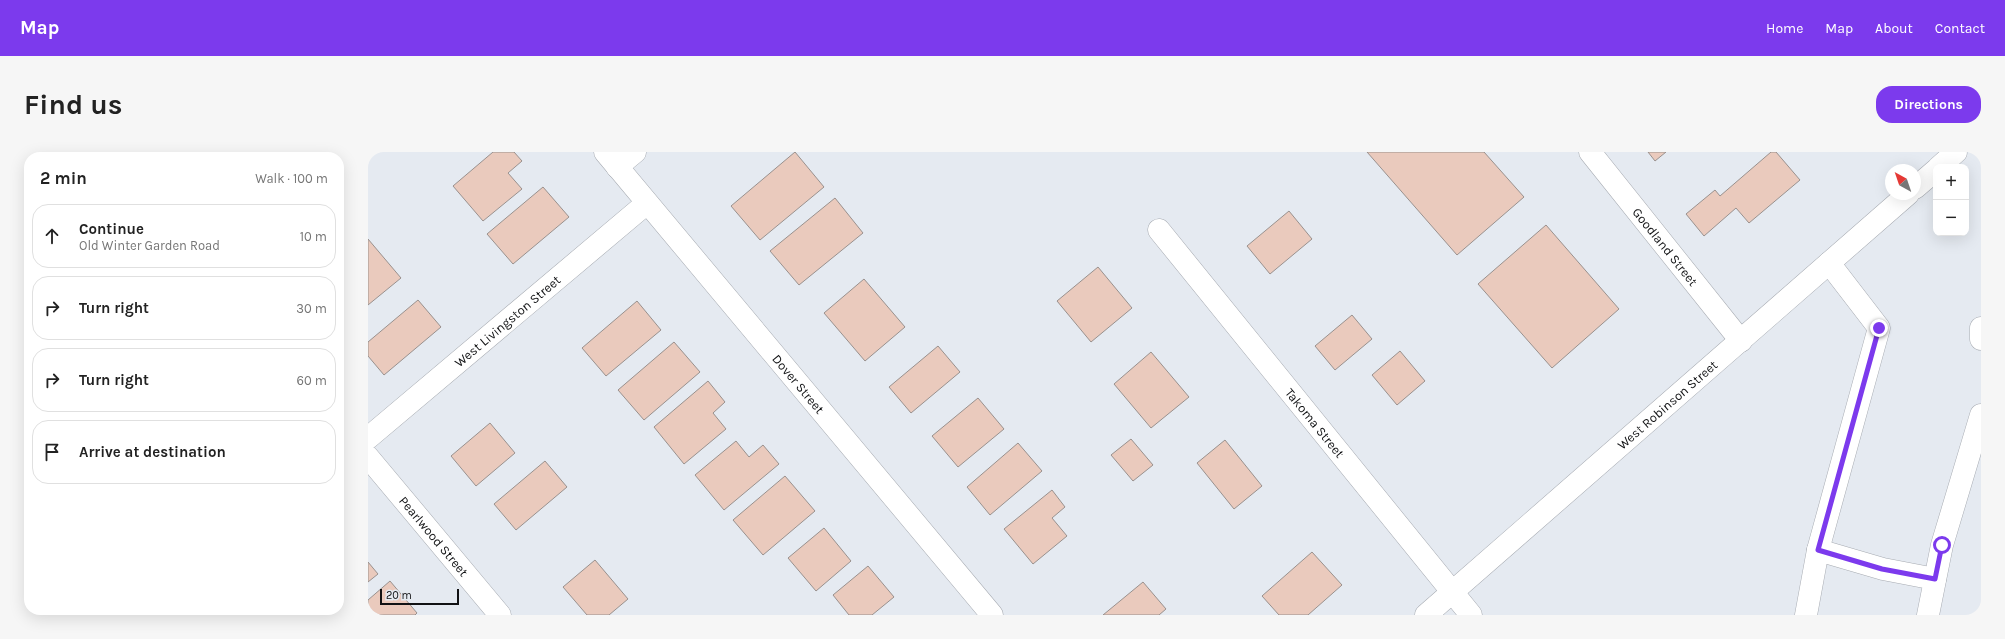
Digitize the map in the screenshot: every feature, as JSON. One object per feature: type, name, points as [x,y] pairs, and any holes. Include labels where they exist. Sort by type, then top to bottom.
[{"type":"street","points":[[611,159],[635,152]]},
{"type":"street","name":"Goodland Street","points":[[1590,152],[1741,341]]},
{"type":"street","points":[[1942,164],[1956,152]]},
{"type":"street","name":"Dover Street","points":[[611,159],[992,615]]},
{"type":"street","points":[[1921,183],[1933,173]]},
{"type":"street","name":"West Robinson Street","points":[[1426,615],[1901,200]]},
{"type":"street","name":"West Livingston Street","points":[[368,438],[647,203]]},
{"type":"street","name":"Takoma Street","points":[[1159,230],[1471,615]]},
{"type":"street","points":[[1806,615],[1818,550],[1879,328],[1829,263]]},
{"type":"street","points":[[1981,328],[1981,339]]},
{"type":"street","points":[[1928,615],[1942,545],[1981,414]]},
{"type":"street","name":"Pearlwood Street","points":[[368,457],[500,615]]},
{"type":"street","points":[[1818,550],[1882,569],[1935,579]]},
{"type":"building","points":[[493,152],[514,152],[522,161],[508,173],[522,189],[483,221],[453,186]]},
{"type":"building","points":[[795,152],[824,187],[760,240],[731,206]]},
{"type":"building","points":[[1367,152],[1484,152],[1524,197],[1457,255]]},
{"type":"building","points":[[1648,152],[1666,152],[1655,161]]},
{"type":"building","points":[[1771,152],[1776,152],[1800,180],[1749,223],[1736,208],[1704,236],[1686,214],[1715,190],[1720,196]]},
{"type":"building","points":[[543,187],[569,217],[513,264],[487,234]]},
{"type":"building","points":[[835,198],[863,233],[799,285],[770,251]]},
{"type":"building","points":[[1289,211],[1312,239],[1270,274],[1247,246]]},
{"type":"building","points":[[1546,225],[1619,309],[1552,368],[1478,284]]},
{"type":"building","points":[[368,239],[401,278],[368,305]]},
{"type":"building","points":[[1098,267],[1132,308],[1091,342],[1057,301]]},
{"type":"building","points":[[864,279],[905,327],[865,361],[824,313]]},
{"type":"building","points":[[418,300],[441,327],[384,375],[368,356],[368,342]]},
{"type":"building","points":[[637,301],[661,330],[606,376],[582,348]]},
{"type":"building","points":[[1352,315],[1372,339],[1335,370],[1315,346]]},
{"type":"building","points":[[674,342],[700,372],[644,420],[618,390]]},
{"type":"building","points":[[938,346],[960,372],[911,413],[889,387]]},
{"type":"building","points":[[1400,351],[1425,381],[1397,405],[1372,375]]},
{"type":"building","points":[[1151,352],[1189,397],[1151,428],[1114,384]]},
{"type":"building","points":[[708,381],[725,402],[713,413],[726,429],[684,464],[654,427]]},
{"type":"building","points":[[978,398],[1004,429],[958,467],[932,436]]},
{"type":"building","points":[[490,423],[515,453],[476,486],[451,456]]},
{"type":"building","points":[[1131,439],[1153,465],[1133,481],[1111,455]]},
{"type":"building","points":[[1225,440],[1262,486],[1234,509],[1197,463]]},
{"type":"building","points":[[736,441],[749,457],[763,445],[779,464],[724,510],[695,475]]},
{"type":"building","points":[[1018,443],[1042,471],[990,515],[967,487]]},
{"type":"building","points":[[545,461],[567,487],[516,530],[494,504]]},
{"type":"building","points":[[785,476],[815,511],[763,555],[733,520]]},
{"type":"building","points":[[1052,490],[1065,507],[1052,518],[1067,536],[1033,564],[1004,529]]},
{"type":"building","points":[[824,528],[851,561],[816,591],[788,558]]},
{"type":"building","points":[[1312,552],[1342,585],[1308,615],[1279,615],[1262,596]]},
{"type":"building","points":[[595,560],[628,599],[609,615],[587,615],[563,587]]},
{"type":"building","points":[[368,562],[378,574],[368,582]]},
{"type":"building","points":[[868,566],[894,597],[872,615],[849,615],[833,595]]},
{"type":"building","points":[[390,581],[417,613],[415,615],[368,615],[368,600]]},
{"type":"building","points":[[1143,582],[1166,609],[1159,615],[1103,615]]},
{"type":"route","points":[[1879,328],[1856,407],[1818,550],[1882,569],[1935,579],[1942,545]]}]
